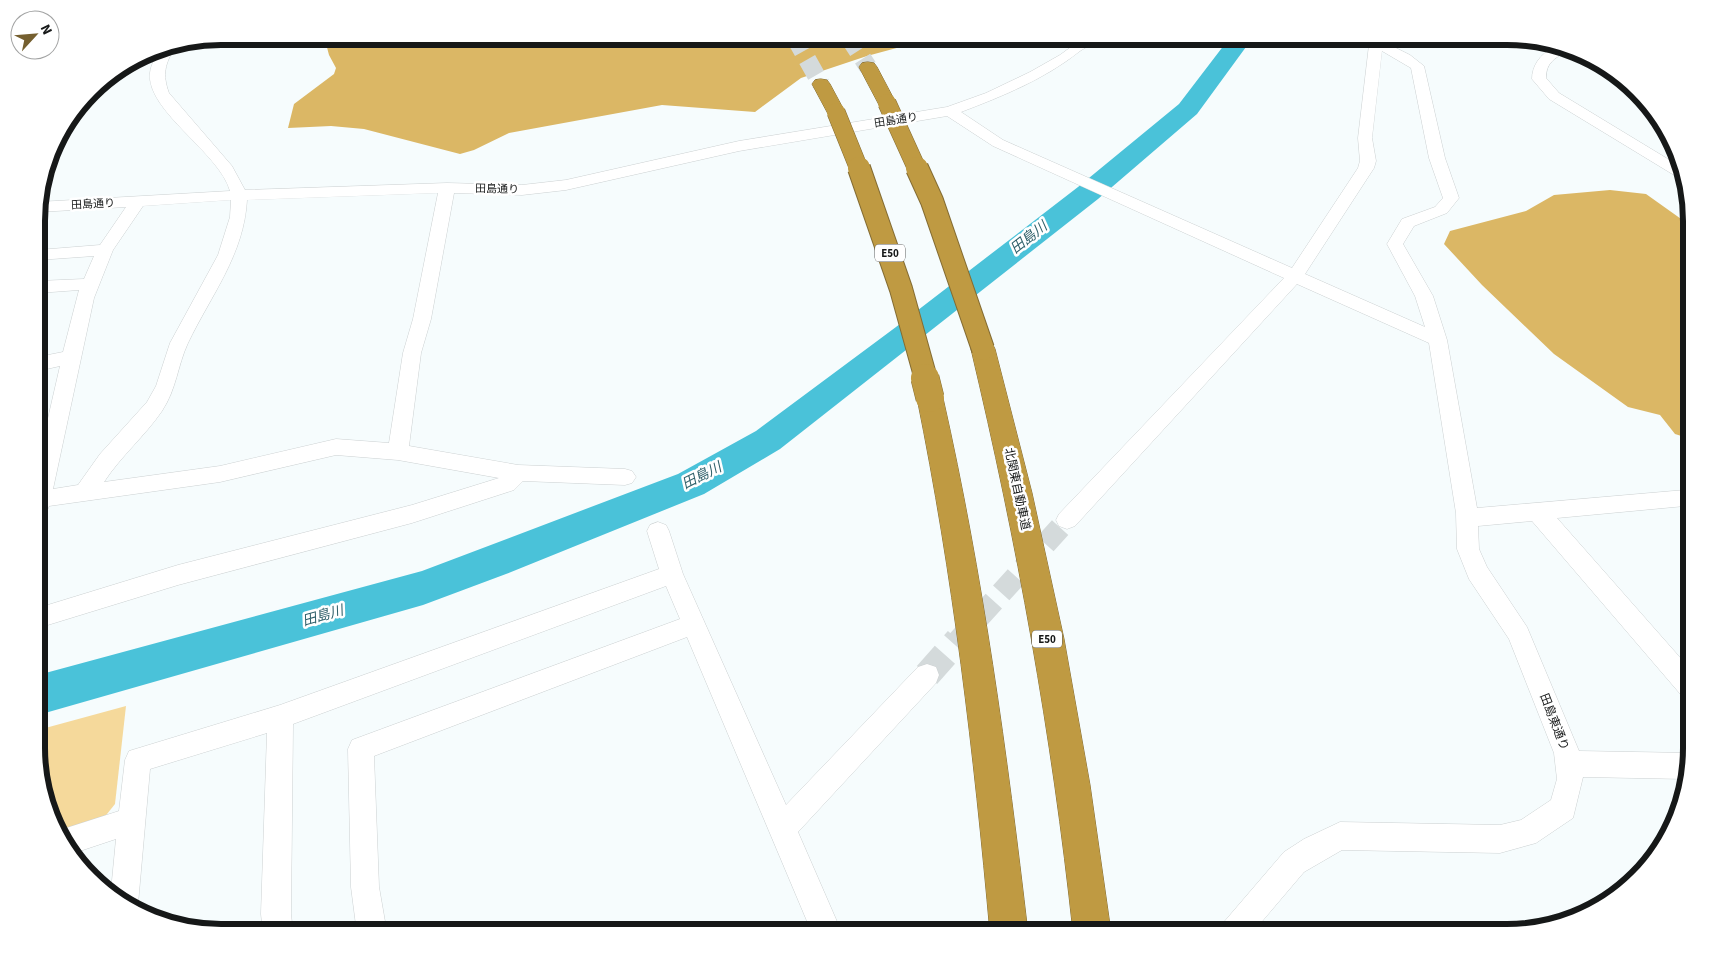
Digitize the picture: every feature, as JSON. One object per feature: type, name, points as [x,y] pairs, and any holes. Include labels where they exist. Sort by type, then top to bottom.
[{"type":"highway","name":"北関東自動車道","points":[[868,67],[887,103],[932,202],[983,349],[1014,469],[1038,586],[1069,764],[1091,924]]},
{"type":"highway","name":"E50","points":[[821,84],[836,112],[866,184],[890,252],[921,356],[949,482],[972,612],[994,781],[1008,924]]},
{"type":"street","name":"田島通り","points":[[45,207],[240,196],[447,188],[522,190],[549,187],[738,146],[950,111],[984,99],[1035,75],[1065,58],[1081,45]]},
{"type":"street","points":[[1067,520],[1295,276],[1366,168],[1368,161],[1365,138],[1376,45]]},
{"type":"street","name":"田島東通り","points":[[1241,924],[1294,862],[1340,836],[1500,839],[1526,833],[1552,818],[1563,808],[1570,780],[1564,745],[1519,634],[1476,572],[1468,549],[1467,518],[1438,340],[1424,296],[1395,244],[1408,223],[1441,210],[1448,205],[1451,198],[1433,142],[1417,66],[1406,58],[1380,45]]},
{"type":"street","points":[[1556,52],[1549,55],[1538,70],[1539,79],[1545,87],[1570,107],[1676,170]]},
{"type":"street","points":[[85,492],[107,460],[154,407],[166,386],[179,343],[227,257],[236,223],[240,196],[233,179],[168,102],[157,80],[158,69],[165,54]]},
{"type":"street","points":[[950,111],[998,143],[1438,340]]},
{"type":"street","points":[[398,452],[412,353],[422,319],[447,188]]},
{"type":"street","points":[[45,470],[70,357],[90,284],[105,250],[137,202]]},
{"type":"street","points":[[45,254],[105,250]]},
{"type":"street","points":[[45,287],[90,284]]},
{"type":"street","points":[[45,362],[70,357]]},
{"type":"street","points":[[45,501],[85,492],[220,474],[322,448],[336,447],[398,452],[518,473],[625,477]]},
{"type":"street","points":[[45,616],[178,575],[412,514],[506,484],[518,473]]},
{"type":"street","points":[[1467,518],[1536,510],[1683,498]]},
{"type":"street","points":[[1536,510],[1683,679]]},
{"type":"street","points":[[658,531],[672,574],[823,924]]},
{"type":"street","points":[[125,895],[138,760],[280,717],[672,574]]},
{"type":"street","points":[[371,924],[365,887],[361,749],[694,624]]},
{"type":"street","points":[[781,830],[927,675]]},
{"type":"street","points":[[277,924],[280,717]]},
{"type":"street","points":[[1568,764],[1682,766]]},
{"type":"street","points":[[71,840],[133,820]]},
{"type":"shaded area","points":[[326,45],[908,45],[867,56],[801,78],[755,112],[662,105],[509,133],[474,150],[460,154],[364,129],[331,126],[288,128],[294,104],[334,74],[336,68]]},
{"type":"shaded area","points":[[1610,190],[1646,194],[1683,220],[1683,436],[1675,434],[1660,415],[1628,407],[1554,354],[1482,285],[1444,244],[1450,231],[1526,211],[1554,195]]},
{"type":"shaded area","points":[[126,706],[115,804],[103,819],[66,830],[54,805],[48,782],[45,760],[45,728]]},
{"type":"waterway","name":"田島川","points":[[45,693],[423,588],[492,563],[691,484],[768,440],[907,335],[1088,193],[1188,109],[1236,45]]},
{"type":"tunnel","points":[[799,45],[821,84]]},
{"type":"tunnel","points":[[854,45],[868,67]]},
{"type":"tunnel","points":[[957,642],[1067,520]]},
{"type":"tunnel","points":[[927,675],[958,640]]}]
